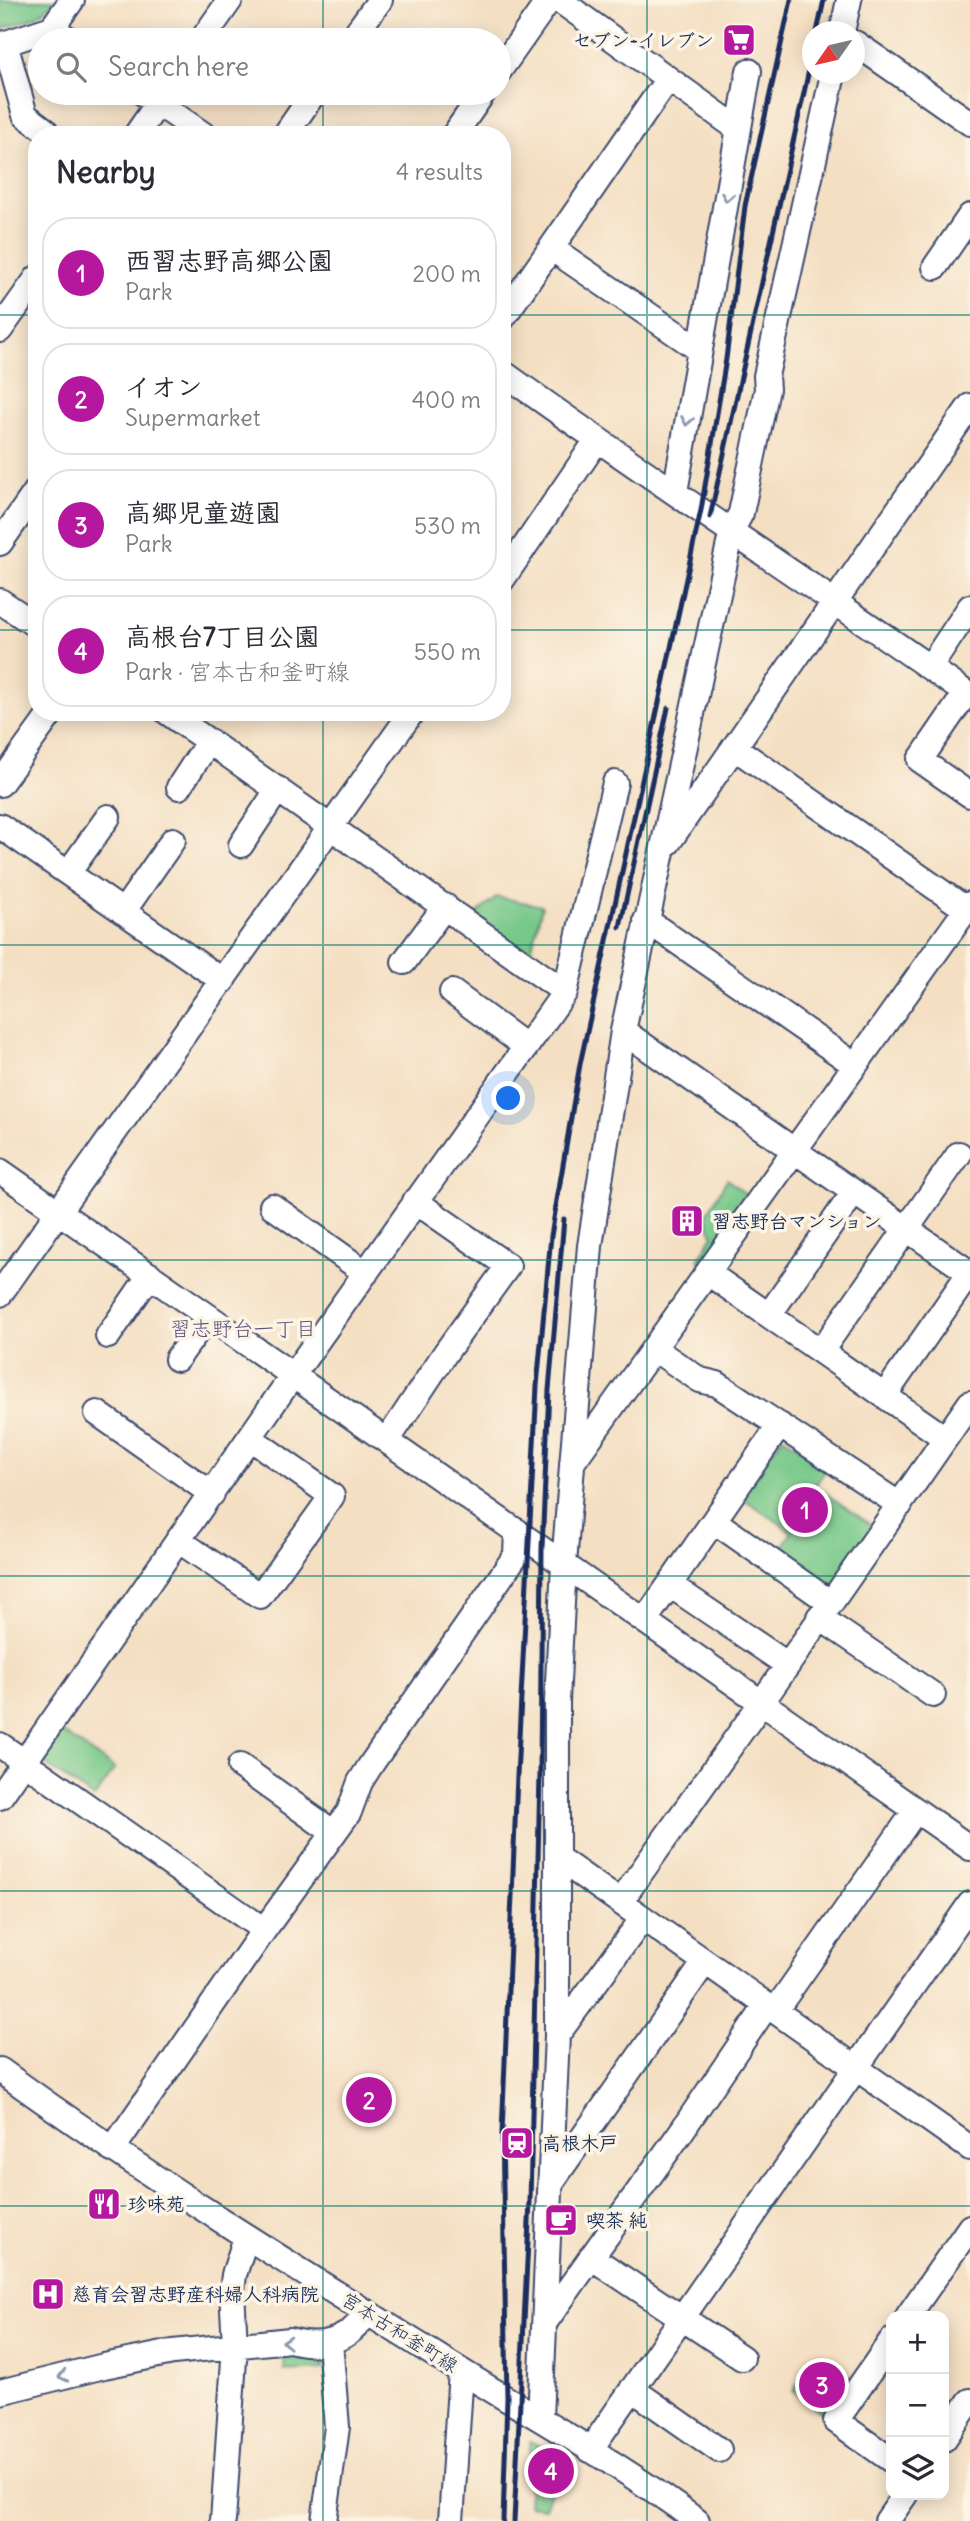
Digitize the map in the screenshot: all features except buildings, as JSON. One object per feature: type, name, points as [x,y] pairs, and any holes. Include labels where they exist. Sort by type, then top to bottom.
[{"type":"street","points":[[63,28],[72,0]]},
{"type":"street","points":[[210,28],[230,0]]},
{"type":"street","points":[[360,28],[380,0]]},
{"type":"street","points":[[511,54],[548,0]]},
{"type":"street","points":[[559,0],[738,129]]},
{"type":"street","points":[[844,21],[849,0]]},
{"type":"street","points":[[28,40],[3,44],[25,115],[40,126]]},
{"type":"street","points":[[865,50],[970,123]]},
{"type":"street","points":[[675,492],[749,71]]},
{"type":"street","points":[[511,306],[668,79]]},
{"type":"street","points":[[540,2418],[557,2035],[557,1701],[564,1563],[590,1246],[622,1031],[732,530],[740,516],[767,389],[766,376],[831,84]]},
{"type":"street","points":[[140,126],[151,105]]},
{"type":"street","points":[[166,105],[193,126]]},
{"type":"street","points":[[291,126],[306,105]]},
{"type":"street","points":[[460,126],[475,105]]},
{"type":"street","points":[[934,267],[970,216]]},
{"type":"street","points":[[551,248],[700,350]]},
{"type":"street","points":[[0,330],[28,291]]},
{"type":"street","points":[[511,378],[968,694],[920,760],[970,795]]},
{"type":"street","points":[[662,852],[970,406]]},
{"type":"street","points":[[511,567],[597,440]]},
{"type":"street","points":[[0,543],[28,503]]},
{"type":"street","points":[[0,601],[28,620]]},
{"type":"street","points":[[930,667],[970,607]]},
{"type":"street","points":[[0,784],[46,721]]},
{"type":"street","points":[[180,721],[565,992]]},
{"type":"street","points":[[0,1294],[331,827],[398,721]]},
{"type":"street","points":[[179,787],[209,741]]},
{"type":"street","points":[[572,1464],[968,906],[735,748]]},
{"type":"street","points":[[0,1797],[415,1201],[565,992],[615,783]]},
{"type":"street","points":[[241,845],[278,789]]},
{"type":"street","points":[[68,873],[108,817]]},
{"type":"street","points":[[0,826],[223,981]]},
{"type":"street","points":[[123,912],[173,840]]},
{"type":"street","points":[[404,962],[444,906]]},
{"type":"street","points":[[646,920],[855,1065]]},
{"type":"street","points":[[453,992],[525,1046]]},
{"type":"street","points":[[622,1031],[970,1272],[885,1395]]},
{"type":"street","points":[[821,1351],[959,1154]]},
{"type":"street","points":[[0,1171],[970,1848]]},
{"type":"street","points":[[769,1315],[854,1192]]},
{"type":"street","points":[[387,1441],[508,1266],[415,1201]]},
{"type":"street","points":[[272,1206],[366,1273]]},
{"type":"street","points":[[708,1273],[945,1438]]},
{"type":"street","points":[[108,1336],[150,1275]]},
{"type":"street","points":[[177,1359],[208,1316]]},
{"type":"street","points":[[654,1349],[699,1380],[717,1384],[900,1505]]},
{"type":"street","points":[[620,1902],[970,1402]]},
{"type":"street","points":[[97,1413],[212,1494]]},
{"type":"street","points":[[645,1620],[780,1424]]},
{"type":"street","points":[[178,1540],[260,1596],[332,1496],[250,1438]]},
{"type":"street","points":[[715,1521],[933,1695]]},
{"type":"street","points":[[112,2150],[349,1812],[360,1782],[372,1763],[516,1555],[517,1531]]},
{"type":"street","points":[[670,1585],[788,1665]]},
{"type":"street","points":[[0,1745],[264,1930]]},
{"type":"street","points":[[240,1766],[334,1833]]},
{"type":"street","points":[[545,2322],[916,1810]]},
{"type":"street","points":[[559,1859],[970,2148]]},
{"type":"street","points":[[590,2450],[970,1904]]},
{"type":"street","points":[[557,2035],[643,1918]]},
{"type":"street","points":[[551,2183],[705,1962]]},
{"type":"street","name":"宮本古和釜町線","points":[[0,2070],[112,2150],[590,2450],[686,2518]]},
{"type":"street","points":[[911,2311],[970,2227]]},
{"type":"street","points":[[223,2521],[234,2345],[232,2291],[246,2236]]},
{"type":"street","points":[[591,2257],[742,2358]]},
{"type":"street","points":[[0,2392],[104,2365],[173,2352],[290,2340],[330,2342],[349,2335],[367,2312]]},
{"type":"street","points":[[324,2521],[337,2427],[330,2342]]},
{"type":"street","points":[[886,2348],[836,2421],[886,2456]]},
{"type":"street","points":[[451,2521],[461,2371]]},
{"type":"street","points":[[632,2389],[719,2450]]},
{"type":"street","points":[[945,2437],[970,2402]]},
{"type":"street","points":[[887,2521],[902,2500]]},
{"type":"green space","points":[[0,0],[54,0],[37,16],[0,29]]},
{"type":"green space","points":[[497,897],[542,906],[530,955],[474,916]]},
{"type":"green space","points":[[727,1179],[753,1200],[708,1266],[698,1260],[713,1235],[706,1216]]},
{"type":"green space","points":[[783,1437],[828,1466],[815,1486],[874,1527],[833,1590],[775,1557],[792,1532],[737,1494]]},
{"type":"green space","points":[[62,1732],[115,1769],[94,1798],[46,1765],[47,1754]]},
{"type":"green space","points":[[285,2350],[322,2353],[324,2369],[284,2371]]},
{"type":"green space","points":[[819,2355],[851,2378],[824,2414],[793,2391]]},
{"type":"green space","points":[[530,2441],[575,2465],[573,2478],[552,2490],[545,2507],[528,2505]]},
{"type":"railway","points":[[503,2521],[507,2398],[502,2133],[537,1386],[551,1236],[580,1064],[701,510],[726,359],[745,206],[791,0]]},
{"type":"railway","points":[[819,21],[824,0]]},
{"type":"railway","points":[[710,517],[806,84]]},
{"type":"railway","points":[[620,927],[668,708]]},
{"type":"railway","points":[[514,2521],[530,2202],[540,1774],[542,1548],[549,1390],[564,1219]]},
{"type":"place","name":"セブン-イレブン","points":[[739,40]]},
{"type":"place","name":"習志野台マンション","points":[[687,1221]]},
{"type":"place","name":"西習志野高郷公園","points":[[805,1510]]},
{"type":"place","name":"イオン","points":[[369,2100]]},
{"type":"place","name":"高根木戸","points":[[517,2143]]},
{"type":"place","name":"珍味苑","points":[[104,2204]]},
{"type":"place","name":"喫茶 純","points":[[561,2220]]},
{"type":"place","name":"慈育会習志野産科婦人科病院","points":[[48,2294]]},
{"type":"place","name":"高郷児童遊園","points":[[822,2385]]},
{"type":"place","name":"高根台7丁目公園","points":[[551,2471]]},
{"type":"district","name":"習志野台一丁目","points":[[243,1328]]}]
